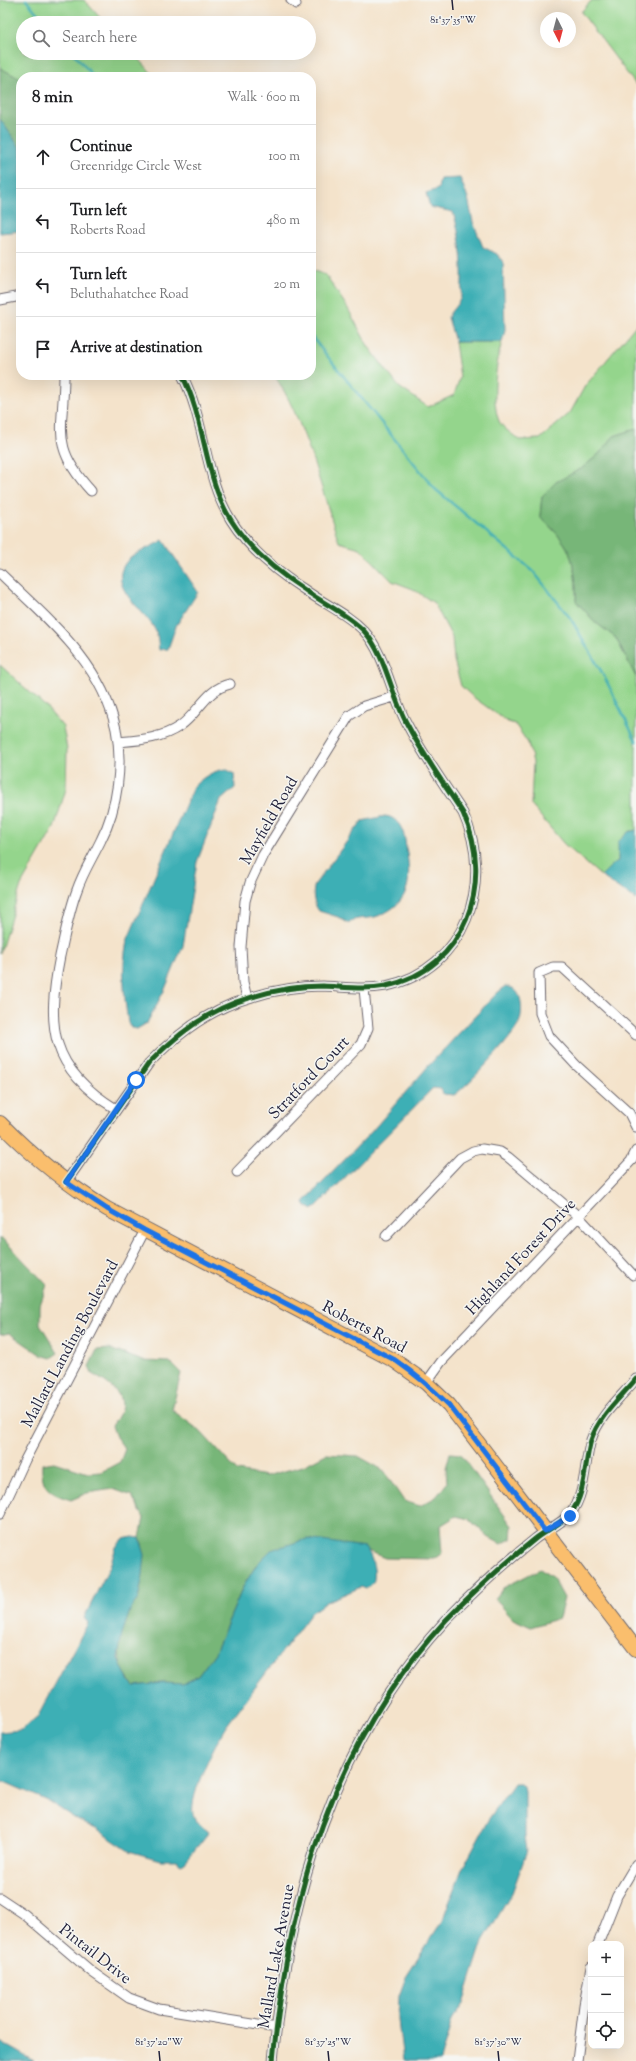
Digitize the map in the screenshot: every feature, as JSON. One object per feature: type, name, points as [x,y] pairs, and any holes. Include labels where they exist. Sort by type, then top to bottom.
[{"type":"main road","name":"Roberts Road","points":[[0,1123],[19,1143],[66,1182],[107,1209],[144,1230],[395,1360],[426,1382],[449,1405],[636,1649]]},
{"type":"street","points":[[0,300],[16,297]]},
{"type":"street","points":[[64,380],[64,394],[60,421],[64,450],[73,470],[91,491]]},
{"type":"street","points":[[66,1182],[149,1063],[180,1034],[206,1016],[247,998],[269,992],[308,986],[364,989],[388,985],[407,979],[426,968],[442,954],[456,938],[469,914],[475,891],[477,876],[476,855],[466,820],[420,748],[394,697],[377,649],[364,631],[353,621],[286,577],[251,546],[230,519],[216,489],[199,416],[184,380]]},
{"type":"street","points":[[0,573],[65,636],[86,661],[99,682],[109,705],[118,742],[118,778],[114,800],[101,840],[76,891],[68,918],[52,1005],[56,1036],[67,1064],[88,1090],[116,1109]]},
{"type":"street","points":[[118,742],[149,738],[170,732],[188,720],[217,688],[230,684]]},
{"type":"street","name":"Mayfield Road","points":[[247,998],[241,965],[241,930],[245,901],[255,872],[338,731],[349,716],[364,706],[394,697]]},
{"type":"street","points":[[636,1035],[562,967],[553,968],[539,973],[538,999],[544,1026],[556,1045],[629,1113],[636,1127]]},
{"type":"street","name":"Stratford Court","points":[[237,1172],[361,1044],[368,1028],[364,989]]},
{"type":"street","points":[[386,1236],[460,1158],[473,1151],[482,1149],[491,1150],[508,1157],[578,1217],[633,1275]]},
{"type":"street","name":"Highland Forest Drive","points":[[426,1382],[442,1362],[631,1161],[636,1151]]},
{"type":"street","name":"Mallard Landing Boulevard","points":[[0,1514],[24,1460],[144,1230]]},
{"type":"street","name":"Mallard Lake Avenue","points":[[273,2061],[294,1919],[307,1869],[330,1802],[360,1742],[400,1678],[445,1622],[480,1586],[545,1531],[570,1516],[580,1495],[591,1441],[595,1430],[636,1379]]},
{"type":"street","points":[[599,1941],[617,1896],[636,1864]]},
{"type":"street","name":"Pintail Drive","points":[[0,1898],[24,1914],[92,1972],[128,1998],[160,2009],[277,2028]]},
{"type":"street","points":[[577,2061],[589,1977]]},
{"type":"green space","points":[[0,0],[84,0],[99,16],[16,16],[16,60],[140,60],[151,72],[16,72],[16,76],[0,68]]},
{"type":"green space","points":[[592,0],[636,0],[636,85],[581,12]]},
{"type":"green space","points":[[0,68],[16,76],[16,142],[0,119]]},
{"type":"green space","points":[[316,272],[326,275],[347,307],[368,346],[399,387],[428,407],[454,395],[460,377],[455,342],[502,342],[495,382],[495,403],[499,421],[505,429],[519,440],[540,439],[570,413],[585,386],[636,325],[636,429],[614,436],[599,454],[581,469],[556,482],[542,496],[540,516],[567,547],[573,564],[575,576],[576,601],[595,622],[616,638],[636,677],[636,830],[628,832],[619,842],[618,861],[601,876],[564,844],[531,805],[533,762],[528,743],[515,724],[508,722],[473,697],[461,686],[454,660],[452,637],[434,603],[413,589],[392,581],[360,548],[339,542],[303,433],[285,392],[277,380],[316,380]]},
{"type":"green space","points":[[636,429],[636,677],[616,638],[595,622],[576,601],[573,564],[567,547],[540,516],[542,496],[556,482],[581,469],[599,454],[614,436]]},
{"type":"green space","points":[[0,665],[46,707],[63,727],[67,749],[66,789],[54,828],[21,885],[0,953]]},
{"type":"green space","points":[[0,1238],[5,1241],[47,1285],[40,1305],[40,1324],[58,1353],[51,1358],[41,1355],[9,1333],[0,1335]]},
{"type":"green space","points":[[110,1349],[143,1361],[170,1362],[181,1373],[172,1410],[199,1430],[237,1471],[266,1476],[303,1466],[326,1454],[358,1456],[383,1470],[404,1501],[420,1506],[436,1497],[447,1483],[446,1468],[450,1453],[461,1454],[512,1526],[511,1539],[501,1544],[488,1537],[469,1519],[456,1516],[440,1526],[442,1553],[434,1559],[385,1558],[370,1552],[365,1547],[344,1545],[257,1564],[243,1587],[215,1653],[198,1676],[183,1684],[162,1683],[134,1686],[122,1668],[119,1649],[120,1639],[126,1619],[130,1609],[139,1595],[142,1556],[142,1544],[140,1538],[144,1518],[132,1496],[113,1489],[87,1493],[71,1500],[57,1495],[48,1489],[45,1485],[42,1472],[42,1464],[54,1462],[88,1473],[101,1472],[120,1462],[125,1449],[116,1437],[112,1426],[121,1410],[121,1398],[113,1388],[92,1374],[89,1366],[97,1350]]},
{"type":"green space","points":[[540,1569],[553,1578],[564,1598],[559,1618],[531,1627],[513,1619],[495,1599],[503,1588]]},
{"type":"water","points":[[0,119],[16,142],[16,231],[0,233]]},
{"type":"water","points":[[460,178],[468,198],[473,222],[483,247],[497,254],[503,262],[505,330],[502,342],[455,342],[448,317],[461,296],[462,265],[460,243],[453,212],[430,207],[426,193],[438,189],[440,179]]},
{"type":"water","points":[[163,540],[198,592],[176,626],[168,649],[159,650],[156,632],[130,598],[124,589],[121,580],[122,570],[128,560]]},
{"type":"water","points":[[226,769],[234,774],[235,788],[221,800],[197,862],[183,946],[165,989],[147,1023],[137,1029],[132,1028],[128,1023],[125,1002],[124,962],[127,941],[193,787],[208,775],[216,771]]},
{"type":"water","points":[[385,816],[397,821],[403,832],[409,875],[405,894],[390,910],[378,916],[359,919],[348,923],[338,917],[319,911],[315,905],[315,884],[362,821]]},
{"type":"water","points":[[636,830],[636,900],[601,876],[618,861],[618,842],[628,832]]},
{"type":"water","points":[[506,986],[513,988],[520,997],[522,1007],[519,1023],[513,1033],[488,1063],[454,1095],[443,1094],[441,1089],[433,1088],[313,1210],[306,1206],[304,1202],[372,1131],[430,1064],[497,993]]},
{"type":"water","points":[[133,1537],[140,1538],[145,1555],[143,1575],[138,1599],[131,1608],[122,1634],[118,1658],[128,1680],[134,1686],[162,1683],[183,1684],[198,1676],[215,1653],[243,1587],[257,1564],[271,1550],[307,1539],[365,1547],[371,1557],[374,1567],[373,1582],[366,1589],[361,1587],[326,1602],[312,1612],[227,1725],[216,1743],[204,1768],[195,1794],[193,1805],[193,1814],[200,1824],[209,1832],[185,1862],[181,1864],[176,1860],[160,1860],[129,1851],[96,1829],[79,1821],[48,1801],[0,1780],[0,1732],[21,1730],[38,1716],[88,1623],[84,1618],[110,1566],[116,1547],[123,1539]]},
{"type":"water","points":[[514,1783],[519,1783],[524,1786],[525,1836],[527,1851],[512,1893],[483,1941],[463,2003],[452,2020],[440,2061],[403,2061],[398,2020],[399,1996],[406,1977],[442,1921],[462,1869],[488,1820]]},
{"type":"water","points":[[0,2042],[34,2061],[0,2061]]},
{"type":"waterway","points":[[26,0],[40,16]]},
{"type":"waterway","points":[[79,60],[90,72]]},
{"type":"waterway","points":[[316,342],[435,489],[533,571],[571,619],[604,676],[636,741]]},
{"type":"cycle path","points":[[66,1182],[149,1063],[171,1042],[194,1024],[234,1003],[276,991],[314,986],[363,988],[378,987],[414,977],[436,962],[454,942],[466,919],[474,894],[476,867],[472,840],[463,813],[413,736],[401,713],[383,663],[372,641],[358,625],[274,568],[246,541],[238,531],[222,504],[215,486],[196,411],[184,380]]},
{"type":"cycle path","points":[[273,2061],[280,2000],[290,1940],[304,1882],[322,1826],[345,1771],[373,1718],[406,1668],[446,1620],[478,1588],[512,1558],[535,1539],[564,1520],[571,1513],[576,1505],[582,1487],[591,1440],[595,1431],[610,1408],[636,1379]]},
{"type":"route","points":[[136,1080],[66,1182],[107,1209],[144,1230],[395,1360],[426,1382],[449,1405],[545,1531],[570,1516]]}]
